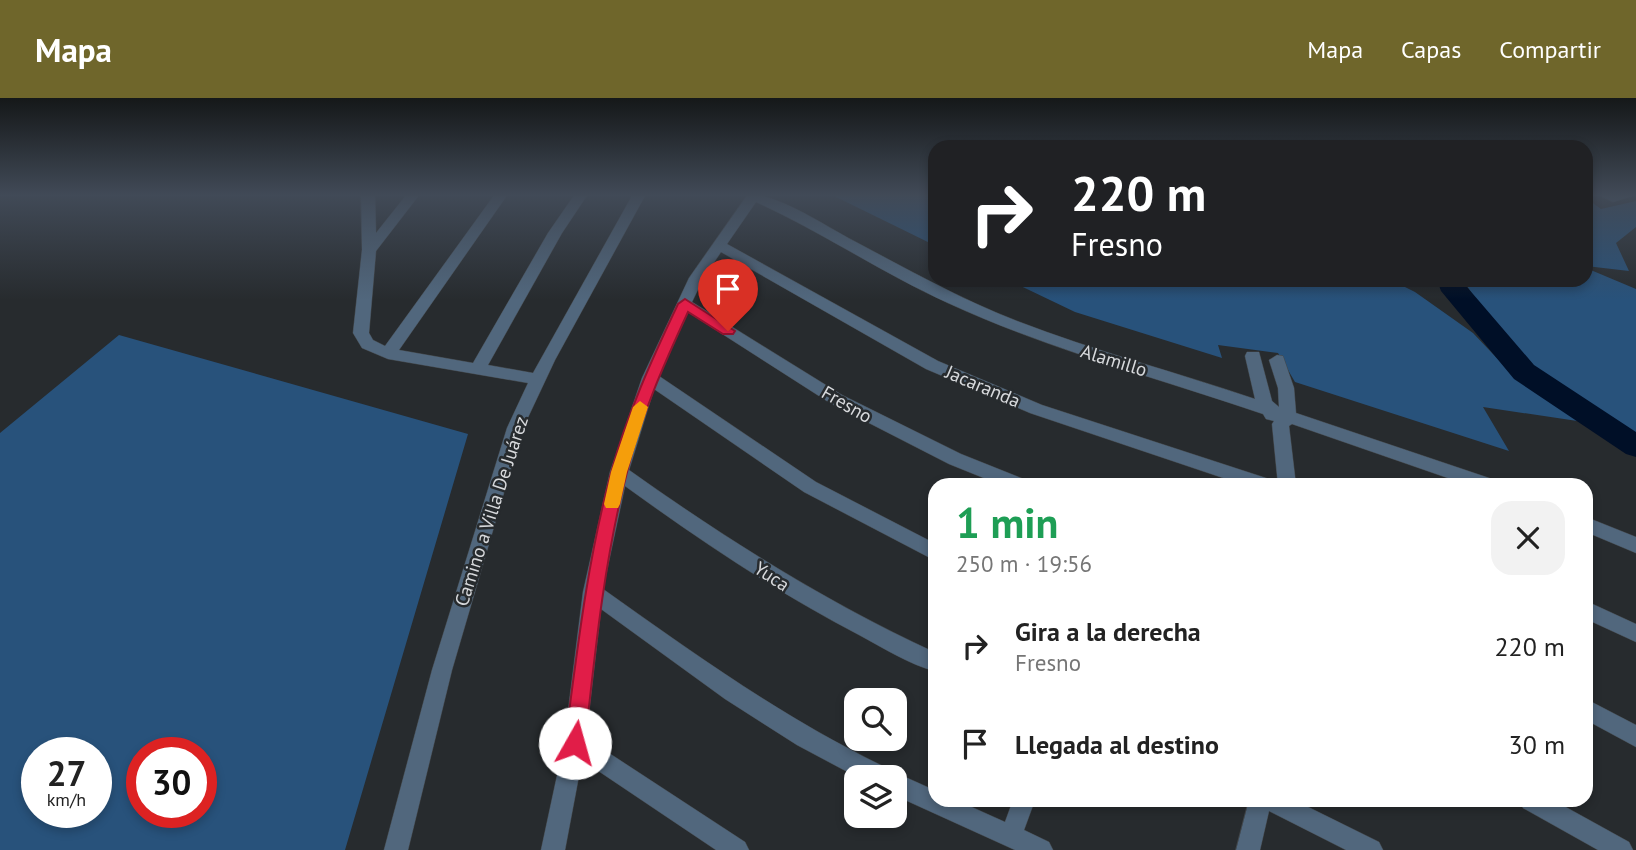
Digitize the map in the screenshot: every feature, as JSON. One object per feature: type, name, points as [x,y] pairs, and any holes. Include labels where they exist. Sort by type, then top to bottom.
[{"type":"street","points":[[369,229],[361,333],[367,344],[388,354],[537,379]]},
{"type":"street","points":[[369,250],[386,229]]},
{"type":"street","points":[[388,354],[477,229]]},
{"type":"street","points":[[478,368],[558,229]]},
{"type":"street","name":"Camino a Villa De Juárez","points":[[396,850],[442,670],[515,428],[537,379],[620,229]]},
{"type":"street","points":[[553,850],[575,743],[593,592],[619,472],[650,378],[696,278],[728,229]]},
{"type":"street","name":"Alamillo","points":[[821,229],[928,287]]},
{"type":"street","name":"Jacaranda","points":[[719,245],[932,365],[1035,409],[1245,478]]},
{"type":"street","name":"Alamillo","points":[[929,287],[951,299],[1065,345],[1166,375],[1279,417],[1467,478]]},
{"type":"street","name":"Fresno","points":[[685,304],[847,405],[955,459],[1002,478]]},
{"type":"street","points":[[1253,356],[1258,382],[1279,417]]},
{"type":"street","points":[[1276,360],[1286,388],[1279,417],[1286,478]]},
{"type":"street","points":[[650,378],[810,487],[928,549]]},
{"type":"street","name":"Yuca","points":[[619,472],[800,594],[871,634],[928,660]]},
{"type":"street","points":[[1593,527],[1636,545]]},
{"type":"street","points":[[593,592],[750,705],[830,754],[854,765]]},
{"type":"street","points":[[1593,613],[1636,633]]},
{"type":"street","points":[[1593,713],[1636,737]]},
{"type":"street","points":[[575,743],[737,850]]},
{"type":"street","points":[[907,789],[928,798]]},
{"type":"street","points":[[948,807],[1041,850]]},
{"type":"street","points":[[1012,835],[1022,807]]},
{"type":"street","points":[[1248,850],[1258,807]]},
{"type":"street","points":[[1284,807],[1371,850]]},
{"type":"street","points":[[1544,807],[1621,850]]},
{"type":"shaded area","points":[[902,229],[928,229],[928,242]]},
{"type":"shaded area","points":[[1593,229],[1633,229],[1616,243],[1629,271],[1593,267]]},
{"type":"shaded area","points":[[1593,271],[1636,289],[1636,433],[1529,363],[1482,309],[1468,287],[1593,287]]},
{"type":"shaded area","points":[[1023,287],[1405,287],[1473,333],[1511,373],[1584,422],[1483,407],[1509,451],[1295,382],[1278,353],[1218,345],[1222,358],[1075,312]]},
{"type":"shaded area","points":[[119,335],[468,434],[345,850],[0,850],[0,433]]},
{"type":"waterway","points":[[1452,287],[1524,372],[1636,446]]},
{"type":"slow traffic","points":[[612,504],[619,472],[640,407]]},
{"type":"route","points":[[575,743],[593,592],[619,472],[650,378],[685,304],[728,331]]}]
